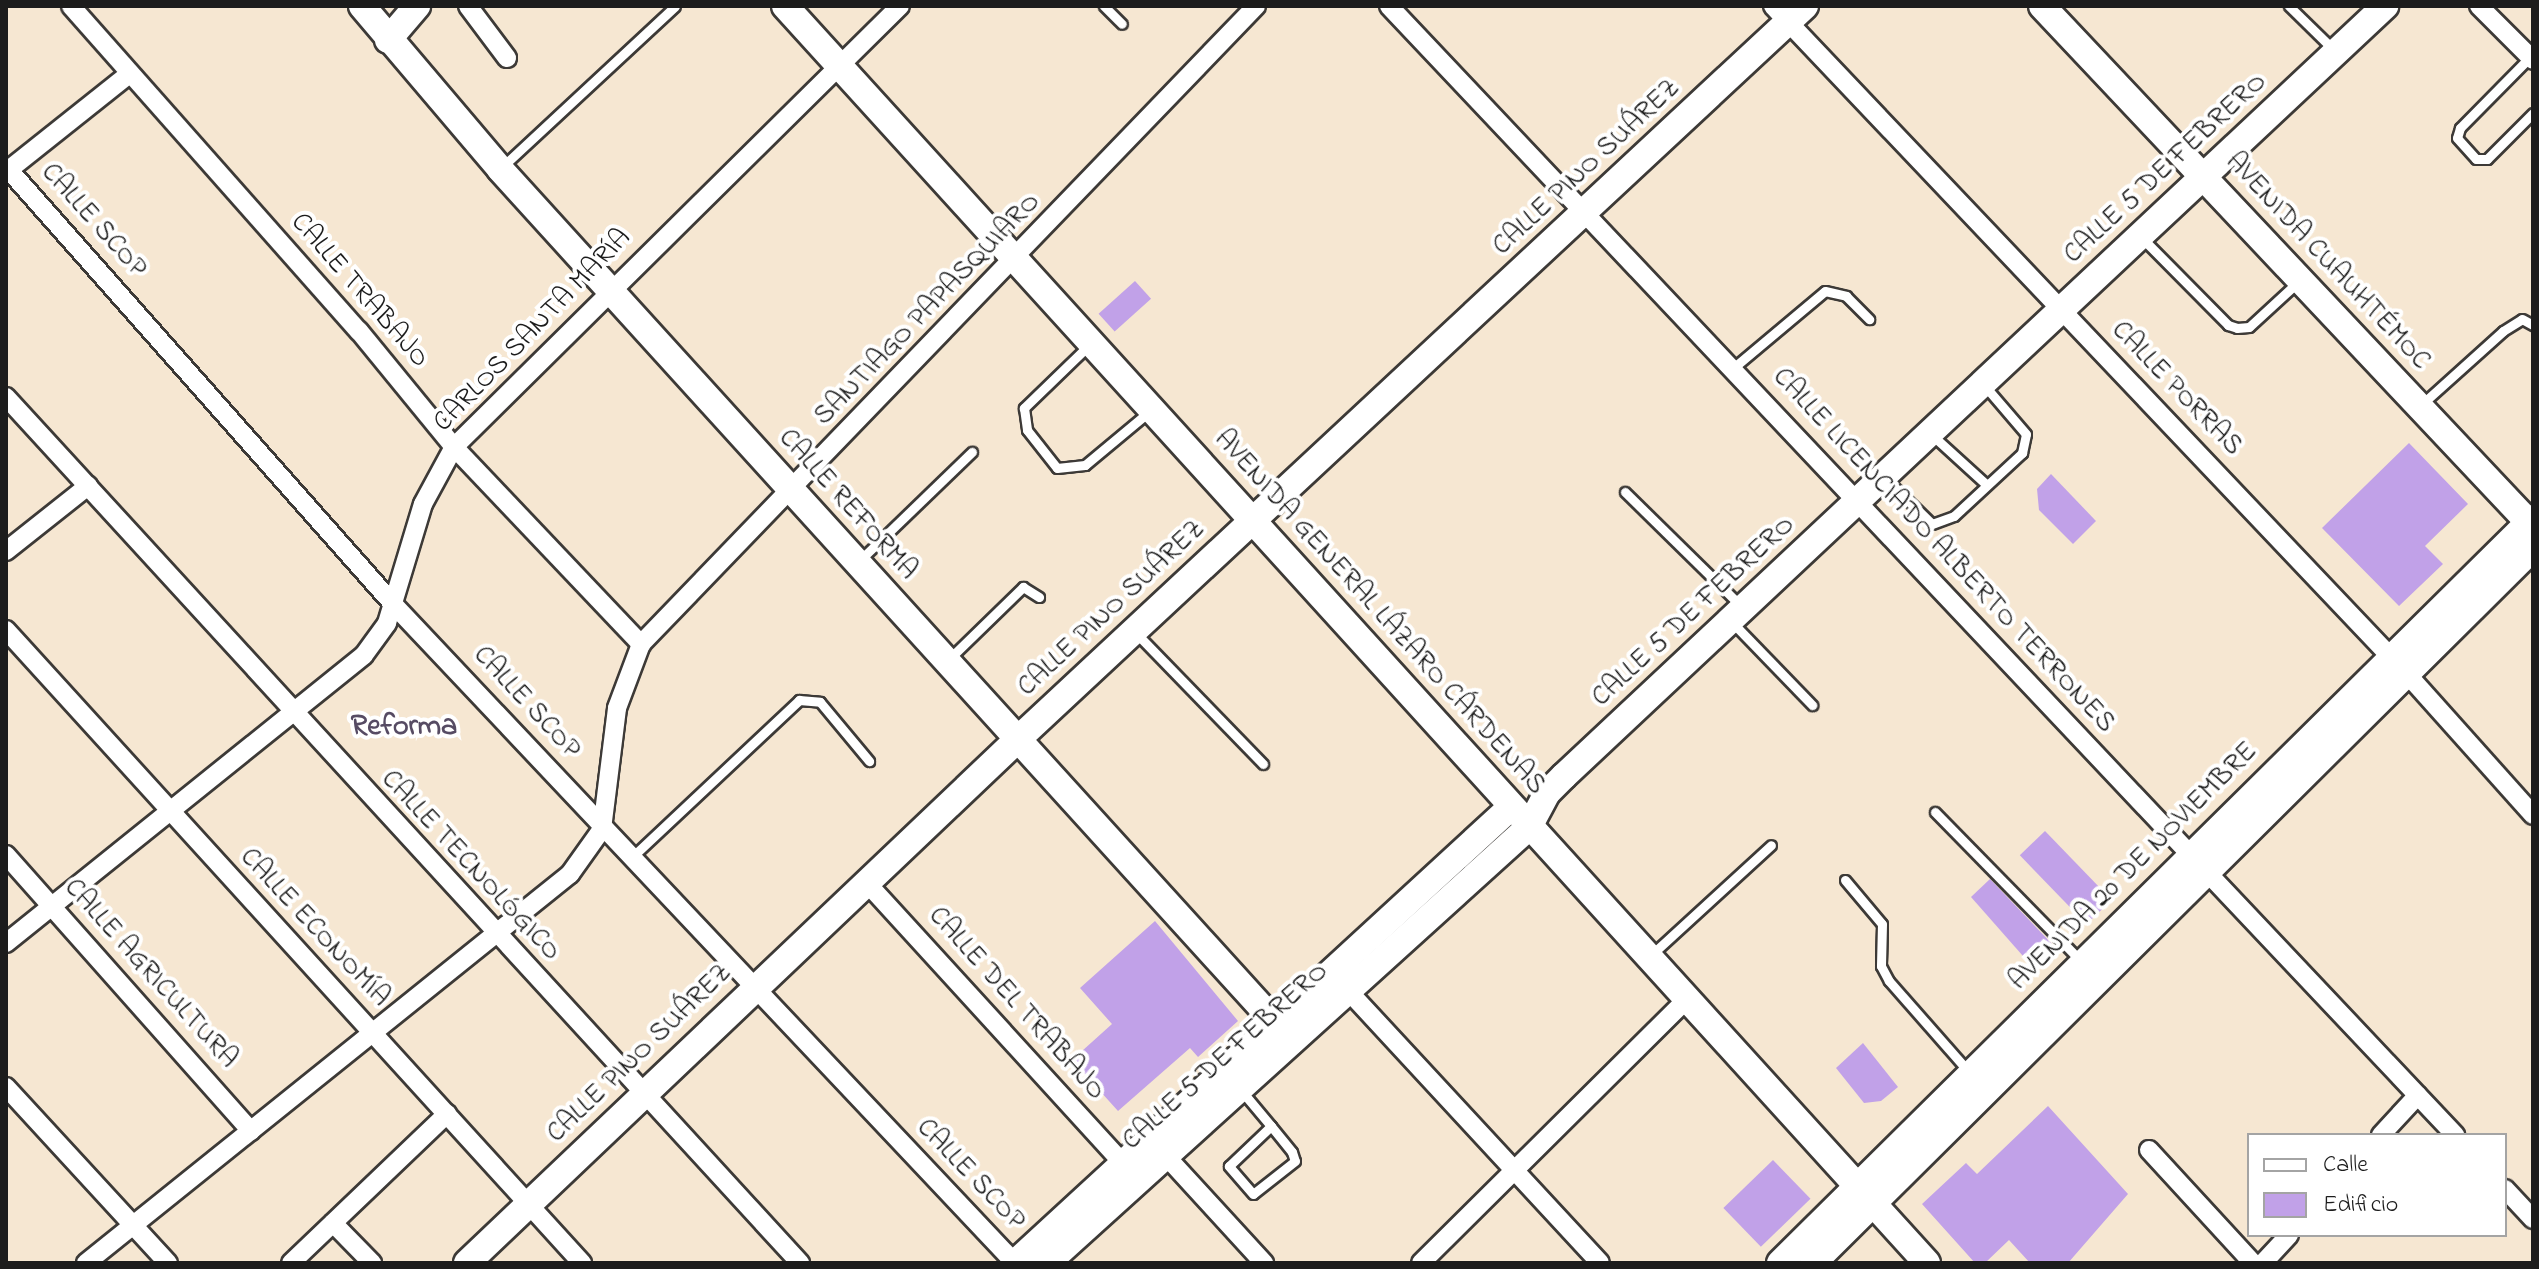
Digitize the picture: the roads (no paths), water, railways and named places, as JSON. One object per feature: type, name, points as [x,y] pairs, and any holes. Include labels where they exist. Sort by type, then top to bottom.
[{"type":"street","name":"CALLE TRABAJO","points":[[71,6],[359,331],[454,447],[641,644]]},
{"type":"street","name":"CALLE REFORMA","points":[[362,6],[500,169],[1284,1032]]},
{"type":"street","points":[[388,40],[417,6]]},
{"type":"street","points":[[468,6],[507,58]]},
{"type":"street","name":"AVENIDA GENERAL LÁZARO CÁRDENAS","points":[[785,6],[1927,1263]]},
{"type":"street","name":"CARLOS SANTA MARÍA","points":[[6,943],[294,717],[364,655],[394,605],[423,504],[454,447],[900,6]]},
{"type":"street","name":"SANTIAGO PAPASQUIARO","points":[[86,1263],[375,1036],[570,874],[602,829],[617,708],[641,644],[1016,259],[1256,6]]},
{"type":"street","name":"CALLE LICENCIADO ALBERTO TERRONES","points":[[1389,6],[2453,1133]]},
{"type":"street","name":"AVENIDA CUAUHTÉMOC","points":[[2042,6],[2532,529]]},
{"type":"street","name":"CALLE 5 DE FEBRERO","points":[[1015,1263],[1123,1163],[1232,1079],[1520,817],[1859,504],[2385,6]]},
{"type":"street","points":[[2479,6],[2532,59]]},
{"type":"street","name":"CALLE PINO SUÁREZ","points":[[467,1263],[1017,740],[1585,214],[1789,11]]},
{"type":"street","name":"CALLE PORRAS","points":[[1789,11],[2063,311],[2400,666],[2533,815]]},
{"type":"street","points":[[7,171],[129,74]]},
{"type":"street","name":"CALLE SCOP","points":[[7,171],[394,605],[602,829],[1015,1263]]},
{"type":"street","name":"CALLE TECNOLÓGICO","points":[[6,397],[294,717],[800,1263]]},
{"type":"street","points":[[6,551],[88,486]]},
{"type":"street","name":"AVENIDA 20 DE NOVIEMBRE","points":[[1780,1263],[1864,1195],[2400,666],[2532,529]]},
{"type":"street","name":"CALLE ECONOMÍA","points":[[6,630],[582,1263]]},
{"type":"street","name":"CALLE AGRICULTURA","points":[[6,855],[251,1131]]},
{"type":"street","name":"AVENIDA 20 DE NOVIEMBRE","points":[[1813,1263],[1864,1195],[1971,1074],[2082,963],[2199,862]]},
{"type":"street","name":"CALLE DEL TRABAJO","points":[[867,883],[1123,1163]]},
{"type":"street","points":[[1340,982],[1600,1263]]},
{"type":"street","points":[[1421,1263],[1687,999]]},
{"type":"street","name":"CALLE 5 DE FEBRERO","points":[[1047,1263],[1165,1155],[1232,1079]]},
{"type":"street","points":[[6,1087],[168,1263]]},
{"type":"street","points":[[2383,1133],[2418,1095]]},
{"type":"street","points":[[291,1263],[447,1114]]},
{"type":"street","points":[[2149,1150],[2253,1263]]},
{"type":"street","points":[[1165,1155],[1264,1263]]},
{"type":"street","points":[[2507,1191],[2533,1219]]},
{"type":"street","points":[[333,1223],[372,1263]]},
{"type":"street","points":[[2263,1263],[2287,1237]]},
{"type":"lane","points":[[500,169],[675,6]]},
{"type":"lane","points":[[1104,6],[1122,24]]},
{"type":"lane","points":[[2289,6],[2336,52]]},
{"type":"lane","points":[[2532,59],[2460,128],[2457,138],[2476,159],[2487,159],[2533,113]]},
{"type":"lane","points":[[2141,237],[2228,325],[2237,328],[2249,327],[2300,280]]},
{"type":"lane","points":[[1732,369],[1825,291],[1846,296],[1869,319]]},
{"type":"lane","points":[[2419,407],[2503,331],[2522,319],[2533,325]]},
{"type":"lane","points":[[1092,342],[1024,408],[1027,430],[1057,468],[1085,465],[1152,409]]},
{"type":"lane","points":[[1886,478],[1932,524],[1954,516],[1987,485],[2027,444],[2026,434],[1984,385]]},
{"type":"lane","points":[[1932,435],[1987,485]]},
{"type":"lane","points":[[857,564],[972,452]]},
{"type":"lane","points":[[1625,492],[1738,615],[1812,705]]},
{"type":"lane","points":[[946,662],[1023,587],[1039,597]]},
{"type":"lane","points":[[1134,632],[1263,764]]},
{"type":"lane","points":[[631,858],[799,700],[820,702],[869,761]]},
{"type":"lane","points":[[1935,812],[2082,963]]},
{"type":"lane","points":[[1649,957],[1771,845]]},
{"type":"lane","points":[[1845,880],[1882,924],[1881,966],[1889,981],[1971,1074]]},
{"type":"lane","points":[[1232,1079],[1271,1126],[1292,1152],[1294,1165],[1259,1193],[1249,1193],[1231,1172],[1230,1161],[1271,1126]]},
{"type":"district","name":"Reforma","points":[[404,727]]}]
